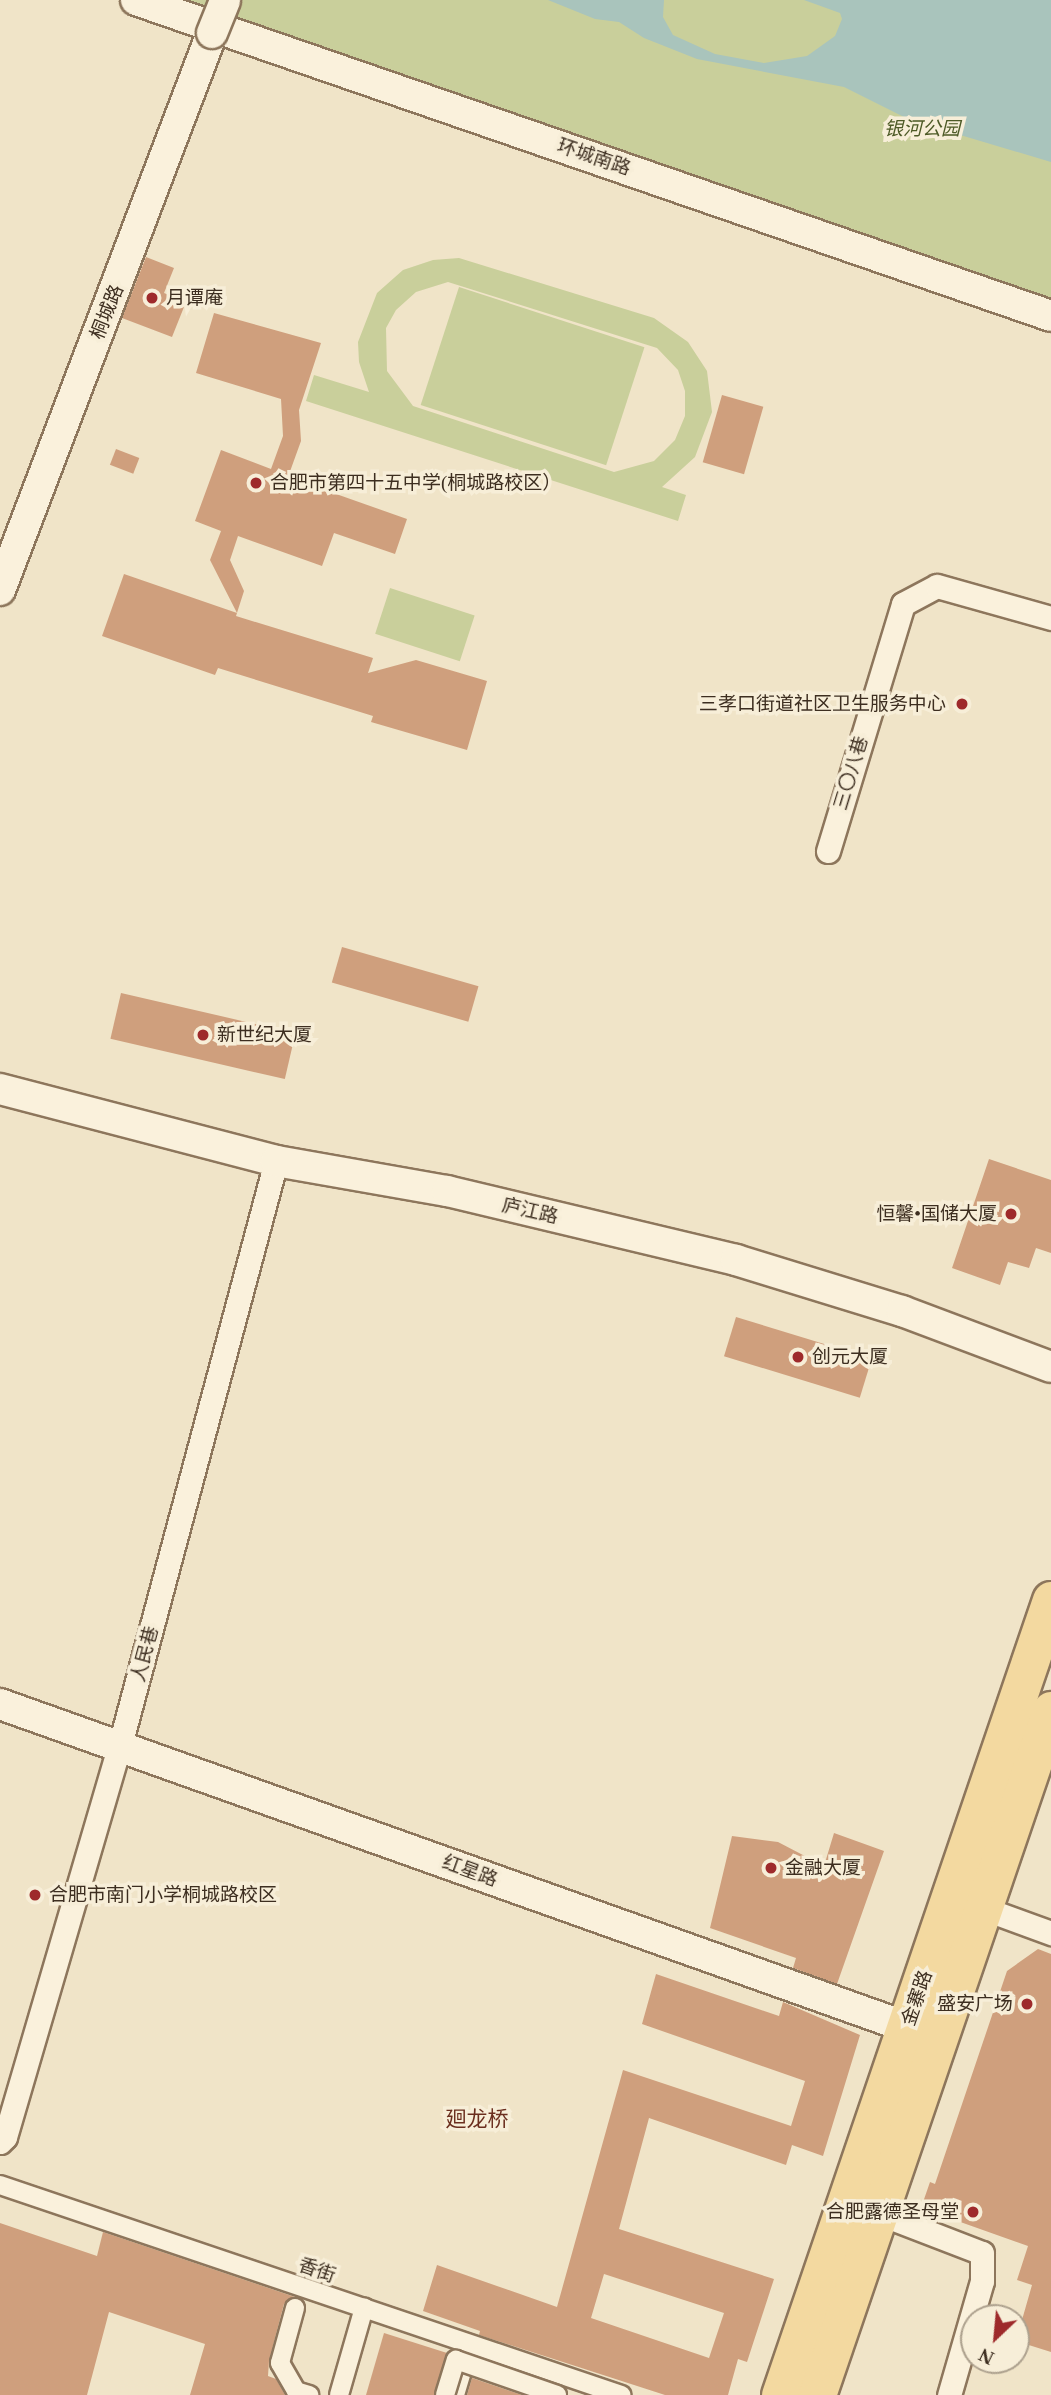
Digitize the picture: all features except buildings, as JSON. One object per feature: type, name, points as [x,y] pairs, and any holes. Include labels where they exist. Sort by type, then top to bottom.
[{"type":"main road","name":"金寨路","points":[[817,2395],[881,2214],[924,2033],[1051,1600]]},
{"type":"main road","name":"金寨路","points":[[780,2395],[1051,1710]]},
{"type":"street","name":"环城南路","points":[[136,0],[1051,316]]},
{"type":"street","points":[[203,20],[225,0]]},
{"type":"street","name":"桐城路","points":[[0,534],[203,20]]},
{"type":"street","name":"桐城路","points":[[0,590],[203,20]]},
{"type":"street","name":"三〇八巷","points":[[828,851],[903,604],[937,586],[1051,618]]},
{"type":"street","name":"庐江路","points":[[0,1089],[276,1161],[447,1191],[736,1260],[902,1311],[1051,1367]]},
{"type":"street","name":"人民巷","points":[[0,2142],[5,2137],[120,1745],[276,1161]]},
{"type":"street","name":"红星路","points":[[0,1704],[924,2033]]},
{"type":"street","points":[[996,1913],[1051,1933]]},
{"type":"street","name":"香街","points":[[0,2185],[470,2344],[581,2389],[621,2395]]},
{"type":"street","points":[[881,2214],[982,2253],[982,2281],[948,2395]]},
{"type":"street","points":[[295,2308],[291,2335],[280,2363],[296,2391],[309,2395]]},
{"type":"street","points":[[340,2395],[344,2353],[364,2308]]},
{"type":"street","points":[[455,2395],[470,2344]]},
{"type":"street","points":[[446,2395],[456,2360],[558,2395]]},
{"type":"green space","name":"银河公园","points":[[153,0],[1051,0],[1051,308]]},
{"type":"green space","points":[[459,258],[654,318],[688,342],[707,371],[712,412],[695,457],[662,487],[686,495],[678,521],[306,401],[314,375],[369,392],[359,362],[358,342],[377,293],[403,270],[433,260]],"holes":[[[448,282],[657,348],[678,370],[685,391],[685,416],[675,440],[654,461],[614,472],[413,406],[387,371],[386,328],[396,310],[416,292]]]},
{"type":"green space","points":[[459,287],[644,347],[606,465],[421,405]]},
{"type":"green space","points":[[390,588],[475,616],[460,661],[375,634]]},
{"type":"water","points":[[548,0],[664,0],[663,17],[673,35],[715,54],[764,63],[807,56],[835,36],[842,19],[840,13],[804,0],[1051,0],[1051,162],[910,120],[844,87],[697,59],[644,38],[619,22],[595,19]]},
{"type":"place","name":"月谭庵","points":[[152,298]]},
{"type":"place","name":"合肥市第四十五中学(桐城路校区）","points":[[256,483]]},
{"type":"place","name":"三孝口街道社区卫生服务中心","points":[[962,704]]},
{"type":"place","name":"新世纪大厦","points":[[203,1035]]},
{"type":"place","name":"恒馨•国储大厦","points":[[1011,1214]]},
{"type":"place","name":"创元大厦","points":[[798,1357]]},
{"type":"place","name":"金融大厦","points":[[771,1868]]},
{"type":"place","name":"合肥市南门小学桐城路校区","points":[[35,1895]]},
{"type":"place","name":"盛安广场","points":[[1027,2004]]},
{"type":"place","name":"合肥露德圣母堂","points":[[973,2212]]},
{"type":"district","name":"廻龙桥","points":[[477,2119]]}]
